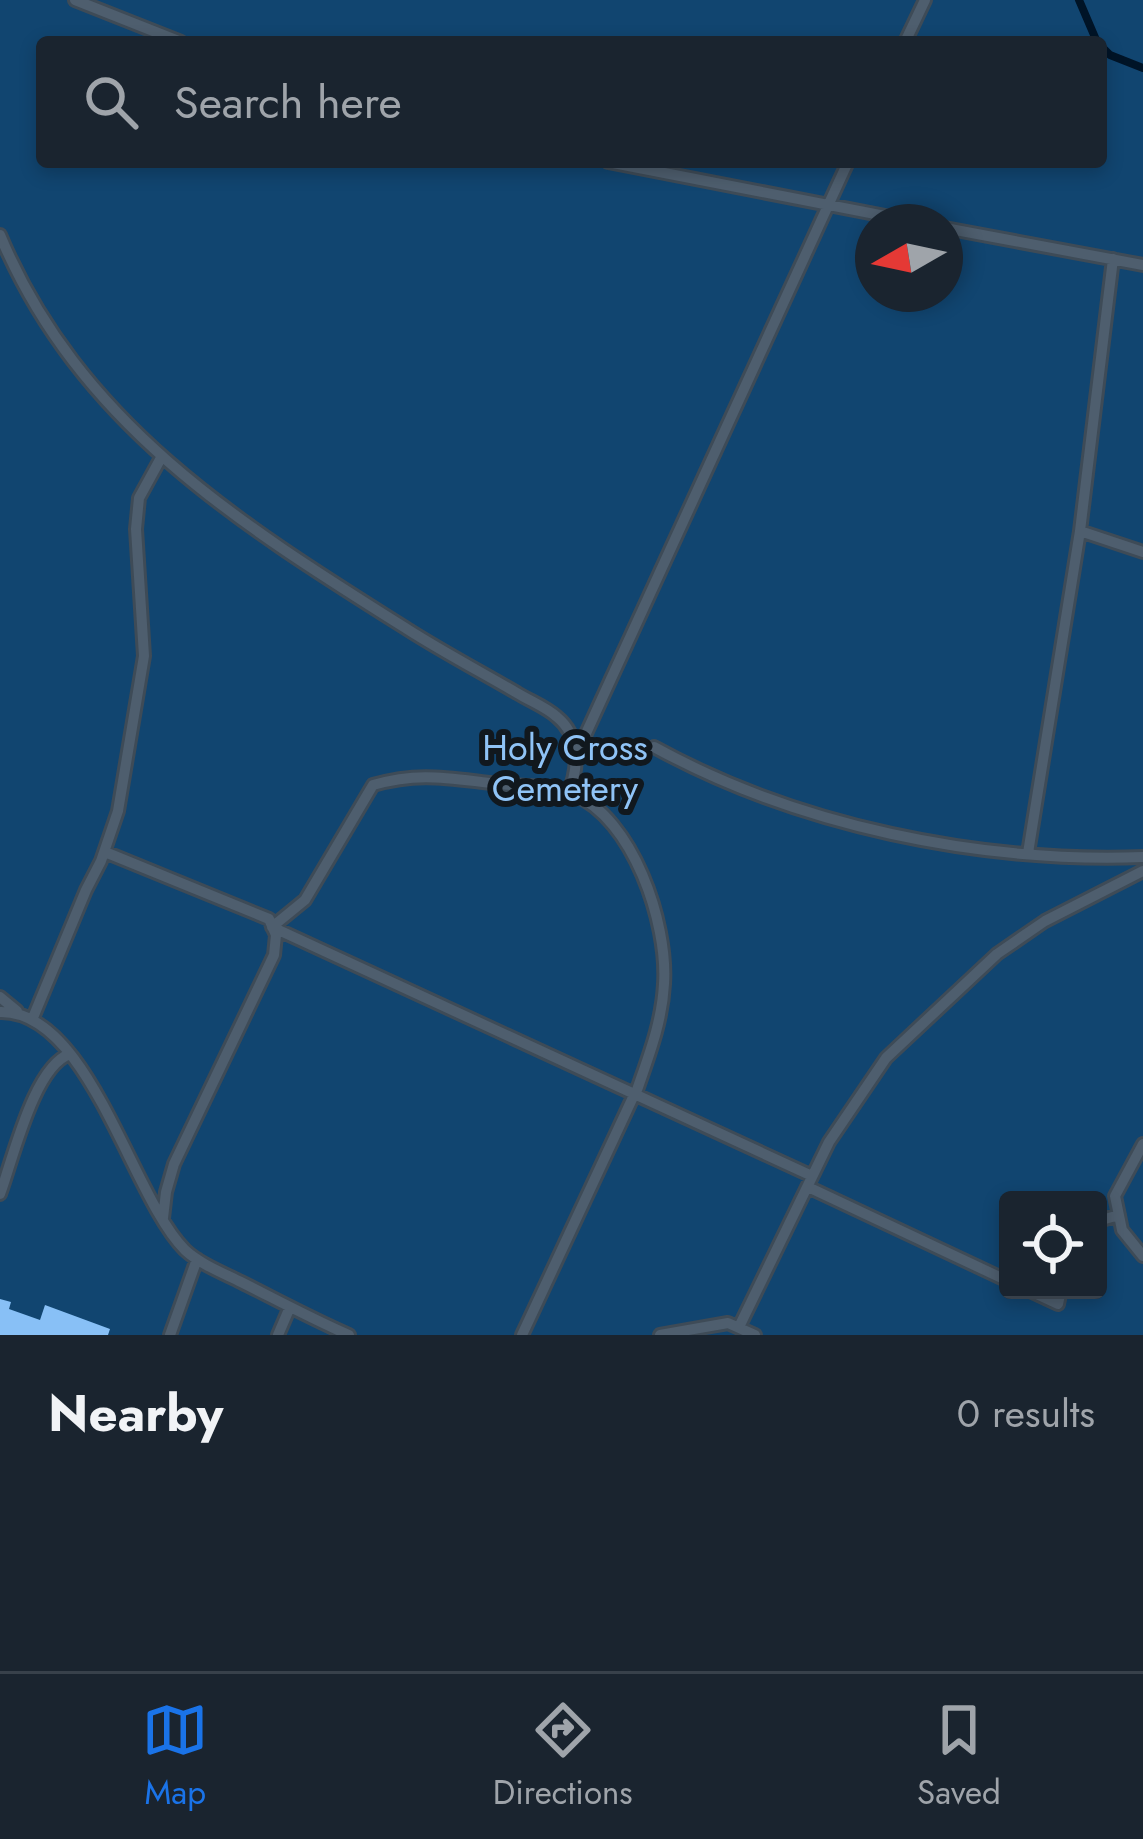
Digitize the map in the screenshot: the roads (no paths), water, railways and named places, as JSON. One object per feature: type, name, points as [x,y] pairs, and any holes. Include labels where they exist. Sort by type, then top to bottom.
[{"type":"lane","points":[[75,0],[167,36]]},
{"type":"lane","points":[[908,36],[925,0]]},
{"type":"lane","points":[[639,168],[855,210]]},
{"type":"lane","points":[[576,756],[845,168]]},
{"type":"lane","points":[[963,231],[1143,265]]},
{"type":"lane","points":[[0,237],[58,345],[95,394],[162,456],[217,502],[408,630],[559,717],[575,742],[577,772],[569,792]]},
{"type":"lane","points":[[1028,853],[1080,531],[1113,259]]},
{"type":"lane","points":[[32,1020],[104,852],[128,765],[144,656],[136,530],[139,498],[162,456]]},
{"type":"lane","points":[[1080,531],[1143,552]]},
{"type":"lane","points":[[654,747],[820,815],[962,845],[1028,853],[1143,856]]},
{"type":"lane","points":[[272,926],[305,900],[373,785],[435,775],[569,792],[590,802],[620,833],[644,878],[658,925],[665,980],[659,1029],[634,1095],[522,1335]]},
{"type":"lane","points":[[104,852],[244,908],[268,920],[276,935],[274,955],[174,1164],[164,1219]]},
{"type":"lane","points":[[739,1327],[851,1104],[886,1058],[953,991],[1045,921],[1143,872]]},
{"type":"lane","points":[[272,926],[634,1095],[999,1276]]},
{"type":"lane","points":[[0,997],[44,1026],[70,1054],[178,1242],[196,1259],[349,1335]]},
{"type":"lane","points":[[0,1012],[17,1011]]},
{"type":"lane","points":[[0,1194],[41,1081],[56,1059],[70,1054]]},
{"type":"lane","points":[[1143,1144],[1115,1196],[1122,1230],[1143,1256]]},
{"type":"lane","points":[[1107,1218],[1119,1215]]},
{"type":"lane","points":[[170,1335],[196,1259]]},
{"type":"lane","points":[[278,1335],[290,1307]]},
{"type":"lane","points":[[318,1322],[331,1335]]},
{"type":"lane","points":[[660,1335],[728,1323],[755,1335]]},
{"type":"waterway","points":[[1079,0],[1094,36]]},
{"type":"waterway","points":[[1107,52],[1143,68]]},
{"type":"park label","name":"Holy Cross Cemetery","points":[[565,768]]}]
